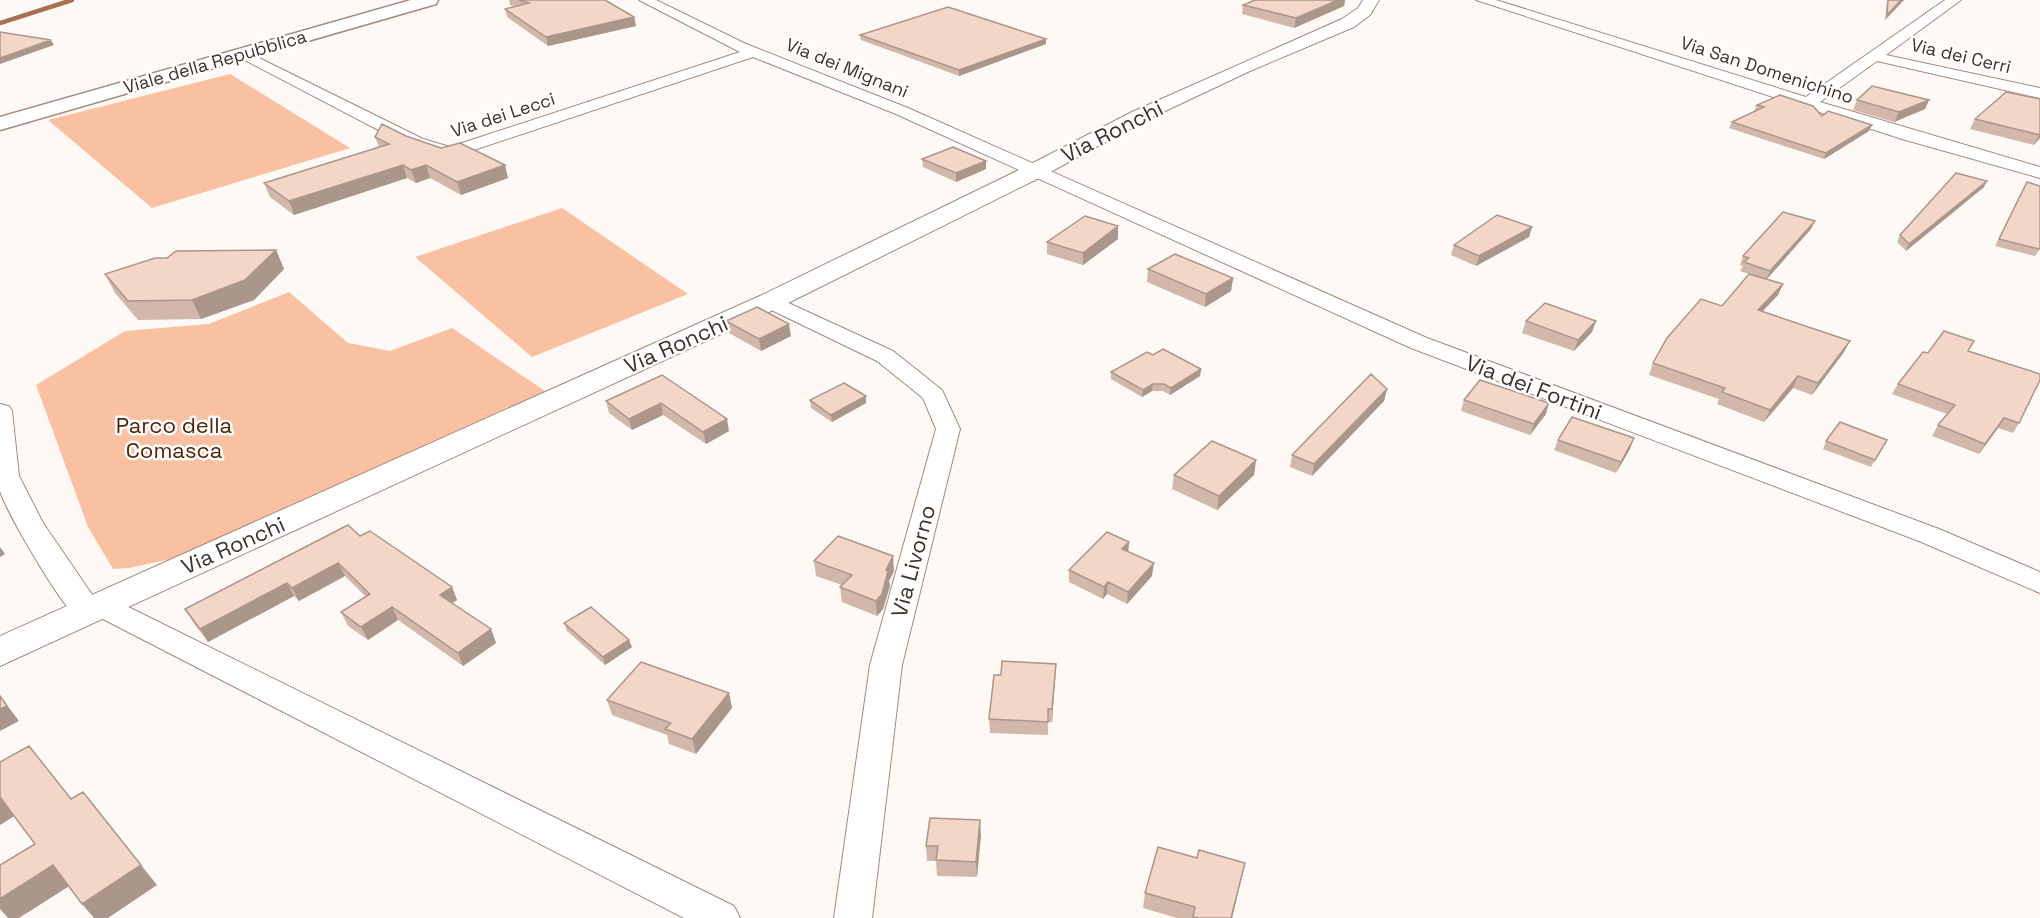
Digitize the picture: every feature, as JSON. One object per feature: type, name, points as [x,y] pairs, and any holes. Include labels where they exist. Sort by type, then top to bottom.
[{"type":"main road","name":"Viale della Repubblica","points":[[0,124],[430,0]]},
{"type":"street","name":"Via dei Mignani","points":[[646,0],[753,52],[902,111],[1035,171]]},
{"type":"street","name":"Via Ronchi","points":[[0,652],[771,301],[1035,171],[1139,116],[1244,67],[1348,24],[1364,12],[1371,0]]},
{"type":"street","name":"Via San Domenichino","points":[[1483,0],[1808,103],[2040,173]]},
{"type":"street","points":[[1808,103],[1873,56],[1909,34],[1954,0]]},
{"type":"street","name":"Via dei Lecci","points":[[242,55],[417,143],[450,153],[753,52]]},
{"type":"street","name":"Via dei Cerri","points":[[1873,56],[2040,93]]},
{"type":"street","name":"Via dei Fortini","points":[[1035,171],[1419,344],[1929,535],[2040,583]]},
{"type":"street","name":"Via Livorno","points":[[771,301],[885,356],[934,395],[948,429],[886,665],[853,918]]},
{"type":"street","points":[[0,411],[6,476],[30,524],[71,589],[94,608],[721,918]]},
{"type":"green space","points":[[230,74],[350,148],[152,208],[48,120]]},
{"type":"green space","points":[[562,208],[688,294],[532,357],[415,257]]},
{"type":"green space","name":"Parco della Comasca","points":[[289,292],[348,343],[390,351],[452,328],[545,391],[176,558],[113,569],[88,527],[36,385],[125,331],[209,324]]},
{"type":"building","points":[[519,0],[605,0],[634,17],[546,37],[505,9],[529,3]]},
{"type":"building","points":[[1255,0],[1338,0],[1296,18],[1243,5]]},
{"type":"building","points":[[1888,0],[1901,0],[1887,15]]},
{"type":"building","points":[[948,7],[1046,39],[959,70],[860,35]]},
{"type":"building","points":[[0,32],[51,40],[0,58]]},
{"type":"building","points":[[1872,86],[1929,100],[1899,112],[1857,100]]},
{"type":"building","points":[[2006,92],[2040,99],[2040,135],[1975,119]]},
{"type":"building","points":[[1780,95],[1813,106],[1822,116],[1828,111],[1872,125],[1826,153],[1732,122],[1764,107],[1757,105]]},
{"type":"building","points":[[382,124],[406,136],[441,148],[460,143],[505,165],[457,182],[426,165],[411,170],[403,165],[289,201],[264,183],[389,144],[375,137]]},
{"type":"building","points":[[953,147],[986,161],[956,173],[922,159]]},
{"type":"building","points":[[1956,173],[1987,181],[1909,244],[1900,235]]},
{"type":"building","points":[[2027,182],[2040,186],[2039,249],[1999,239]]},
{"type":"building","points":[[1783,212],[1815,221],[1770,271],[1744,262],[1749,258],[1743,256]]},
{"type":"building","points":[[1497,215],[1532,227],[1479,256],[1454,245]]},
{"type":"building","points":[[1085,216],[1118,226],[1083,253],[1047,242]]},
{"type":"building","points":[[276,250],[245,280],[192,300],[128,301],[105,274],[155,258],[167,258],[176,251]]},
{"type":"building","points":[[1175,254],[1233,278],[1206,294],[1148,269]]},
{"type":"building","points":[[1749,274],[1783,284],[1758,310],[1850,341],[1818,383],[1798,376],[1770,410],[1722,392],[1725,388],[1653,363],[1667,338],[1701,299],[1722,306]]},
{"type":"building","points":[[1545,303],[1596,321],[1578,340],[1526,321]]},
{"type":"building","points":[[757,307],[789,324],[759,339],[726,321]]},
{"type":"building","points":[[1944,331],[1974,341],[1968,351],[2040,374],[2040,380],[2019,423],[2004,418],[1985,444],[1938,425],[1955,405],[1898,384],[1923,352],[1928,353]]},
{"type":"building","points":[[1163,349],[1201,369],[1171,388],[1164,384],[1153,384],[1143,390],[1111,372],[1147,352],[1153,355]]},
{"type":"building","points":[[1371,374],[1387,389],[1314,464],[1292,455]]},
{"type":"building","points":[[662,375],[727,419],[703,432],[661,403],[629,419],[606,401]]},
{"type":"building","points":[[1480,380],[1549,403],[1534,424],[1464,400]]},
{"type":"building","points":[[844,383],[866,396],[831,415],[810,400]]},
{"type":"building","points":[[1572,417],[1634,438],[1621,462],[1558,440]]},
{"type":"building","points":[[1840,422],[1887,440],[1875,460],[1826,441]]},
{"type":"building","points":[[1212,441],[1256,460],[1219,496],[1174,475]]},
{"type":"building","points":[[348,525],[360,536],[370,531],[452,587],[440,595],[491,629],[458,653],[392,607],[361,627],[341,612],[370,594],[338,563],[292,588],[287,583],[200,629],[185,609]]},
{"type":"building","points":[[1107,532],[1129,542],[1122,549],[1154,563],[1128,592],[1108,582],[1104,587],[1069,570]]},
{"type":"building","points":[[838,536],[893,556],[886,570],[888,571],[882,594],[876,601],[840,587],[852,575],[814,561]]},
{"type":"building","points":[[591,607],[629,640],[603,657],[564,623]]},
{"type":"building","points":[[1002,661],[1056,664],[1052,709],[1048,709],[1048,722],[989,719],[994,675],[1001,675]]},
{"type":"building","points":[[641,662],[729,693],[692,739],[665,729],[671,723],[607,700]]},
{"type":"building","points":[[0,696],[7,706],[0,709]]},
{"type":"building","points":[[29,746],[71,799],[83,792],[141,865],[82,904],[53,865],[0,899],[0,865],[35,844],[0,797],[0,762]]},
{"type":"building","points":[[930,818],[980,820],[976,862],[936,860],[938,846],[926,846]]},
{"type":"building","points":[[1158,847],[1197,858],[1199,850],[1245,863],[1231,918],[1193,917],[1195,907],[1145,893]]},
{"type":"waterway","points":[[0,23],[72,0]]}]
